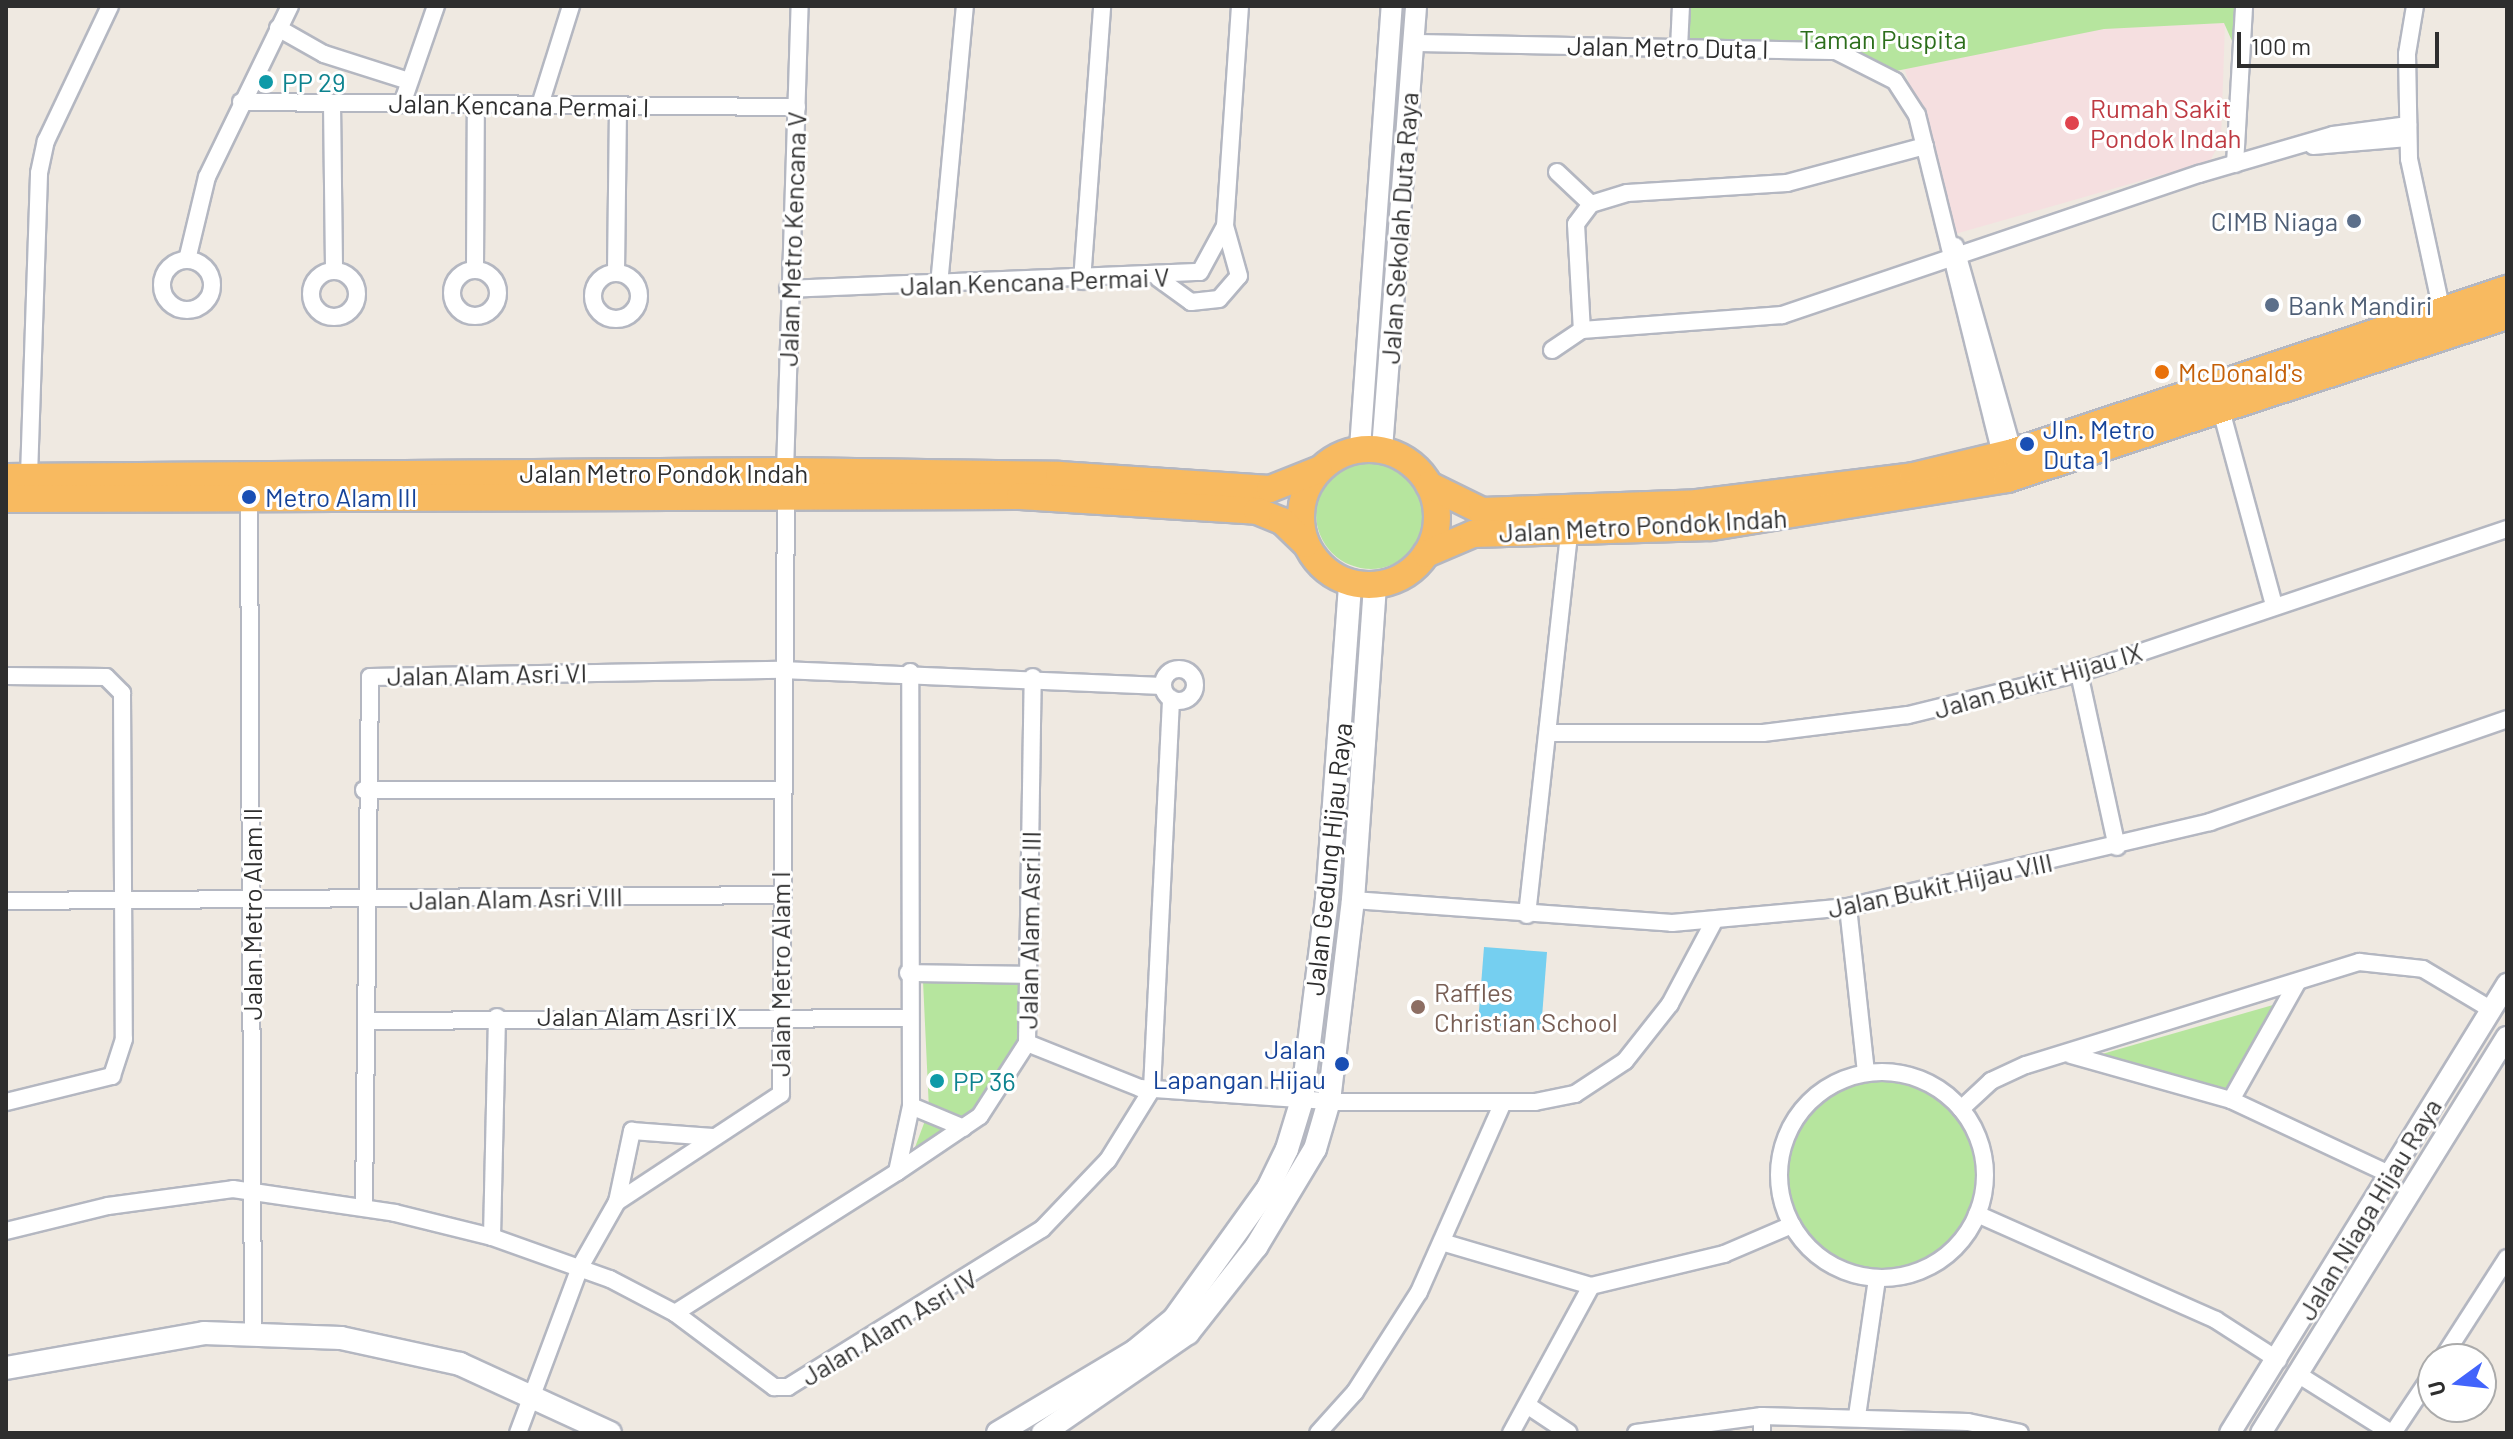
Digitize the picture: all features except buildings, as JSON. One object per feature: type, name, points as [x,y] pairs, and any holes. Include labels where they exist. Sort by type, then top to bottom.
[{"type":"highway","name":"Jalan Metro Pondok Indah","points":[[1426,554],[1473,534],[1569,533],[1800,517],[2010,466],[2221,410],[2445,323],[2507,289]]},
{"type":"highway","name":"Jalan Metro Pondok Indah","points":[[1429,485],[1482,511],[1670,505],[2010,466],[2445,323],[2507,316]]},
{"type":"highway","points":[[1371,449],[1405,458],[1429,485],[1437,516],[1426,554],[1404,576],[1363,584],[1319,564],[1306,544],[1301,505],[1318,470],[1371,449]]},
{"type":"highway","name":"Jalan Metro Pondok Indah","points":[[6,499],[249,497],[1059,475],[1270,489],[1318,470]]},
{"type":"highway","name":"Jalan Metro Pondok Indah","points":[[17,476],[786,484],[1223,506],[1282,521],[1306,544]]},
{"type":"main road","name":"Jalan Gedung Hijau Raya","points":[[998,1433],[1135,1351],[1174,1319],[1268,1188],[1302,1100],[1350,616],[1363,584]]},
{"type":"main road","name":"Jalan Gedung Hijau Raya","points":[[1043,1433],[1149,1366],[1188,1333],[1292,1191],[1329,1101],[1353,900],[1373,617],[1363,584]]},
{"type":"main road","points":[[1350,616],[1364,611],[1373,617]]},
{"type":"main road","points":[[6,1368],[156,1338],[253,1332],[390,1346],[538,1394],[610,1433]]},
{"type":"street","points":[[17,476],[39,173],[46,141],[110,6]]},
{"type":"street","points":[[187,260],[207,177],[290,6]]},
{"type":"street","points":[[402,104],[406,80],[436,6]]},
{"type":"street","points":[[540,105],[571,6]]},
{"type":"street","name":"Jalan Metro Kencana V","points":[[786,484],[788,289],[800,6]]},
{"type":"street","points":[[939,285],[965,6]]},
{"type":"street","points":[[1082,281],[1102,6]]},
{"type":"street","name":"Jalan Kencana Permai V","points":[[788,289],[1158,278],[1200,272],[1225,226],[1240,6]]},
{"type":"street","name":"Jalan Sekolah Duta Raya","points":[[1371,449],[1363,410],[1392,6]]},
{"type":"street","name":"Jalan Sekolah Duta Raya","points":[[1371,449],[1385,413],[1416,6]]},
{"type":"street","points":[[1679,48],[1681,6]]},
{"type":"street","points":[[2235,164],[2244,6]]},
{"type":"street","points":[[2415,6],[2408,131],[2445,323]]},
{"type":"street","points":[[278,28],[324,54],[406,80]]},
{"type":"street","name":"Jalan Metro Duta I","points":[[1413,43],[1842,53],[1895,81],[1910,100],[1925,146],[2010,466]]},
{"type":"street","name":"Jalan Kencana Permai I","points":[[241,102],[797,107]]},
{"type":"street","points":[[332,103],[334,270]]},
{"type":"street","points":[[475,269],[476,104]]},
{"type":"street","points":[[616,272],[618,105]]},
{"type":"street","points":[[1552,350],[1582,330],[1782,315],[2235,164],[2311,145],[2408,131]]},
{"type":"street","points":[[1582,330],[1576,224],[1591,204],[1627,193],[1787,183],[1925,146]]},
{"type":"street","points":[[1557,172],[1591,204]]},
{"type":"street","points":[[1158,278],[1191,302],[1219,299],[1239,276],[1225,226]]},
{"type":"street","points":[[1363,410],[1385,413]]},
{"type":"street","points":[[2221,410],[2274,605]]},
{"type":"street","name":"Jalan Metro Alam I","points":[[518,1433],[538,1394],[580,1267],[617,1202],[713,1137],[777,1101],[781,1016],[779,790],[786,484]]},
{"type":"street","name":"Jalan Metro Alam II","points":[[249,497],[253,1332]]},
{"type":"street","name":"Jalan Bukit Hijau IX","points":[[1551,733],[1763,733],[1877,721],[2079,673],[2507,529]]},
{"type":"street","points":[[1527,915],[1551,733],[1569,533]]},
{"type":"street","points":[[781,670],[1033,677],[1167,692],[1152,1089]]},
{"type":"street","name":"Jalan Alam Asri VI","points":[[364,1207],[366,683],[378,674],[781,670]]},
{"type":"street","points":[[897,1172],[911,1106],[907,1018],[910,672]]},
{"type":"street","points":[[2079,673],[2117,847]]},
{"type":"street","points":[[6,676],[106,677],[122,693],[124,900],[119,1066],[101,1080],[6,1102]]},
{"type":"street","name":"Jalan Alam Asri III","points":[[675,1313],[964,1128],[998,1093],[1027,1043],[1033,677]]},
{"type":"street","name":"Jalan Bukit Hijau VIII","points":[[1353,900],[1527,915],[1713,923],[1848,907],[2117,847],[2507,719]]},
{"type":"street","points":[[364,790],[779,790]]},
{"type":"street","name":"Jalan Alam Asri VIII","points":[[6,901],[779,895]]},
{"type":"street","points":[[1848,907],[1866,1072]]},
{"type":"street","points":[[1027,1043],[1152,1089],[1302,1100],[1502,1105],[1575,1094],[1609,1076],[1647,1038],[1713,923]]},
{"type":"street","points":[[1961,1109],[1991,1081],[2359,962],[2402,962],[2490,1009]]},
{"type":"street","points":[[908,973],[1030,975]]},
{"type":"street","points":[[2231,1100],[2297,983]]},
{"type":"street","name":"Jalan Niaga Hijau Raya","points":[[2235,1431],[2507,984]]},
{"type":"street","points":[[492,1237],[497,1017]]},
{"type":"street","name":"Jalan Alam Asri IX","points":[[366,1021],[497,1017],[907,1018]]},
{"type":"street","name":"Jalan Niaga Hijau Raya","points":[[2261,1433],[2507,1037]]},
{"type":"street","points":[[2071,1055],[2231,1100],[2389,1174]]},
{"type":"street","points":[[1866,1072],[1918,1078],[1961,1109],[1982,1149],[1977,1214],[1937,1263],[1877,1279],[1828,1263],[1792,1225],[1779,1178],[1789,1129],[1821,1091],[1866,1072]]},
{"type":"street","name":"Jalan Alam Asri IV","points":[[6,1231],[178,1195],[251,1192],[364,1207],[492,1237],[580,1267],[675,1313],[774,1387],[788,1387],[1042,1229],[1108,1160],[1152,1089]]},
{"type":"street","points":[[1318,1433],[1355,1392],[1445,1243],[1502,1105]]},
{"type":"street","points":[[911,1106],[964,1128]]},
{"type":"street","points":[[617,1202],[632,1131],[713,1137]]},
{"type":"street","points":[[1977,1214],[2216,1320],[2278,1360]]},
{"type":"street","points":[[1445,1243],[1591,1286],[1724,1254],[1792,1225]]},
{"type":"street","points":[[2452,1343],[2507,1258]]},
{"type":"street","points":[[1857,1416],[1877,1279]]},
{"type":"street","points":[[1511,1433],[1591,1286]]},
{"type":"street","points":[[2299,1375],[2392,1433],[2417,1396]]},
{"type":"street","points":[[1527,1405],[1569,1433]]},
{"type":"street","points":[[1640,1432],[1857,1416],[1885,1425],[2012,1432]]},
{"type":"shaded area","name":"Rumah Sakit Pondok Indah","points":[[2225,23],[2221,140],[2210,161],[1955,234],[1904,67],[2104,28]]},
{"type":"green space","name":"Taman Puspita","points":[[1678,6],[2244,6],[2240,59],[2224,23],[2104,29],[1881,74],[1842,56],[1676,50]]},
{"type":"green space","points":[[1371,459],[1392,463],[1410,475],[1422,493],[1426,514],[1422,535],[1410,553],[1392,565],[1371,569],[1350,565],[1332,553],[1320,535],[1316,514],[1320,493],[1332,475],[1350,463]]},
{"type":"green space","points":[[923,981],[1026,982],[1018,1042],[996,1082],[973,1115],[914,1150],[929,1110]]},
{"type":"green space","points":[[2280,1003],[2225,1095],[2102,1054]]},
{"type":"green space","points":[[1881,1081],[1917,1089],[1947,1109],[1967,1139],[1975,1175],[1967,1211],[1947,1241],[1917,1261],[1881,1269],[1845,1261],[1815,1241],[1795,1211],[1787,1175],[1795,1139],[1815,1109],[1845,1089]]},
{"type":"water","points":[[1484,947],[1547,952],[1541,1030],[1478,1024]]},
{"type":"place","name":"PP 29","points":[[266,82]]},
{"type":"place","name":"Rumah Sakit Pondok Indah","points":[[2072,123]]},
{"type":"place","name":"CIMB Niaga","points":[[2354,221]]},
{"type":"place","name":"Bank Mandiri","points":[[2272,305]]},
{"type":"place","name":"McDonald's","points":[[2162,372]]},
{"type":"place","name":"Jln. Metro Duta 1","points":[[2027,444]]},
{"type":"place","name":"Metro Alam III","points":[[249,497]]},
{"type":"place","name":"Raffles Christian School","points":[[1418,1007]]},
{"type":"place","name":"Jalan Lapangan Hijau","points":[[1342,1064]]},
{"type":"place","name":"PP 36","points":[[937,1081]]}]
